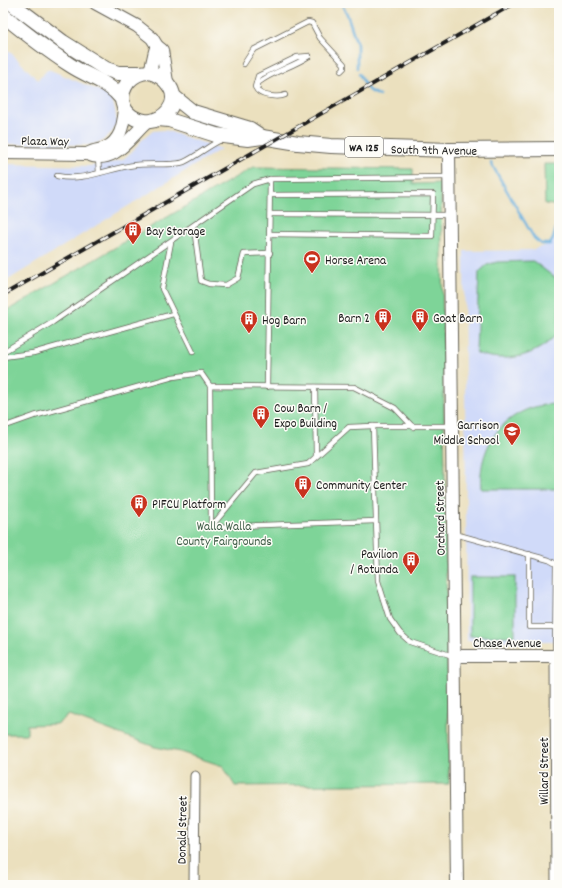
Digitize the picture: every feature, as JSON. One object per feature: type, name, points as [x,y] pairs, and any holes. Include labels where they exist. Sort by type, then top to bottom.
[{"type":"main road","points":[[11,3],[63,42],[106,68],[118,74],[143,72],[162,77],[167,82]]},
{"type":"main road","name":"WA 125","points":[[3,15],[59,58],[113,89],[134,118],[152,120]]},
{"type":"main road","points":[[123,104],[125,88],[129,82],[143,72]]},
{"type":"main road","name":"WA 125","points":[[167,82],[173,96]]},
{"type":"main road","points":[[152,120],[168,111],[171,106],[173,96]]},
{"type":"main road","name":"South 9th Avenue","points":[[173,96],[193,112],[202,116],[243,126],[262,137]]},
{"type":"main road","name":"South 9th Avenue","points":[[152,120],[169,120],[216,135],[248,139],[262,137],[331,146],[449,150],[559,149]]},
{"type":"street","points":[[95,3],[137,26],[152,38],[157,46],[162,50],[167,82]]},
{"type":"street","points":[[143,72],[154,58],[154,52],[157,46]]},
{"type":"street","name":"Plaza Way","points":[[92,156],[94,150],[105,148],[118,137],[123,125],[123,104]]},
{"type":"street","name":"Plaza Way","points":[[3,153],[92,156],[110,155],[120,150],[152,120]]},
{"type":"street","name":"Orchard Street","points":[[449,150],[457,885]]},
{"type":"street","name":"Chase Avenue","points":[[455,656],[557,656]]},
{"type":"street","name":"Willard Street","points":[[556,885],[557,656]]},
{"type":"street","name":"Donald Street","points":[[194,885],[195,776]]},
{"type":"lane","points":[[244,64],[254,50],[308,22],[312,23],[320,38],[344,64],[344,68],[341,71]]},
{"type":"lane","points":[[285,95],[281,97],[259,92],[255,87],[258,76],[297,57],[309,56]]},
{"type":"lane","points":[[57,176],[65,178],[92,175],[135,165],[183,163],[210,146],[230,136]]},
{"type":"lane","points":[[92,156],[99,173]]},
{"type":"lane","points":[[3,352],[53,322],[193,227],[253,184],[270,179],[449,177]]},
{"type":"lane","points":[[267,387],[270,179]]},
{"type":"lane","points":[[270,195],[433,194],[432,236],[270,234]]},
{"type":"lane","points":[[270,214],[450,215]]},
{"type":"lane","points":[[193,227],[201,281],[208,284],[226,285],[238,278],[244,254],[270,253]]},
{"type":"lane","points":[[171,242],[162,290],[193,352]]},
{"type":"lane","points":[[3,357],[33,353],[173,314]]},
{"type":"lane","points":[[3,427],[34,416],[173,377],[201,373],[210,386],[211,527]]},
{"type":"lane","points":[[210,386],[354,387],[395,408],[413,426]]},
{"type":"lane","points":[[315,387],[316,456]]},
{"type":"lane","points":[[373,426],[378,581],[390,619],[400,633],[410,642],[455,656]]},
{"type":"lane","points":[[211,527],[256,473],[308,464],[349,427],[452,426]]},
{"type":"lane","points":[[211,527],[376,521]]},
{"type":"lane","points":[[453,534],[529,554],[549,560],[556,564],[555,627],[557,656]]},
{"type":"lane","points":[[529,554],[529,627],[555,627]]},
{"type":"shaded area","points":[[3,45],[38,80],[48,69],[107,94],[112,99],[117,122],[113,131],[101,142],[89,145],[3,144]]},
{"type":"shaded area","points":[[165,130],[221,149],[3,283],[3,164],[90,166],[110,163],[122,160],[153,131]]},
{"type":"shaded area","name":"Garrison Middle School","points":[[559,208],[559,641],[467,641],[464,251],[532,250],[550,244],[553,239]]},
{"type":"green space","points":[[544,164],[559,164],[559,206],[545,204]]},
{"type":"green space","name":"Walla Walla County Fairgrounds","points":[[253,167],[413,169],[413,184],[441,183],[449,784],[235,786],[223,766],[180,752],[155,747],[69,715],[57,724],[27,725],[27,734],[3,734],[3,313]]},
{"type":"green space","points":[[533,261],[554,277],[559,279],[559,331],[542,347],[521,356],[499,358],[476,353],[479,272],[487,265],[497,262]]},
{"type":"green space","points":[[559,404],[559,489],[481,489],[481,472],[485,455],[491,441],[500,428],[512,418],[526,410],[541,405]]},
{"type":"green space","points":[[470,577],[515,577],[515,636],[470,636]]},
{"type":"waterway","points":[[341,3],[347,14],[357,44],[357,68]]},
{"type":"waterway","points":[[359,74],[368,90],[380,96]]},
{"type":"waterway","points":[[491,163],[534,238],[541,244],[550,244],[559,218]]},
{"type":"railway","points":[[3,295],[515,3]]},
{"type":"place","name":"Bay Storage","points":[[133,245]]},
{"type":"place","name":"Horse Arena","points":[[312,274]]},
{"type":"place","name":"Barn 2","points":[[383,332]]},
{"type":"place","name":"Goat Barn","points":[[420,332]]},
{"type":"place","name":"Hog Barn","points":[[249,334]]},
{"type":"place","name":"Cow Barn / Expo Building","points":[[261,429]]},
{"type":"place","name":"Garrison Middle School","points":[[512,446]]},
{"type":"place","name":"Community Center","points":[[303,499]]},
{"type":"place","name":"P1FCU Platform","points":[[139,518]]},
{"type":"place","name":"Pavilion / Rotunda","points":[[411,575]]}]
